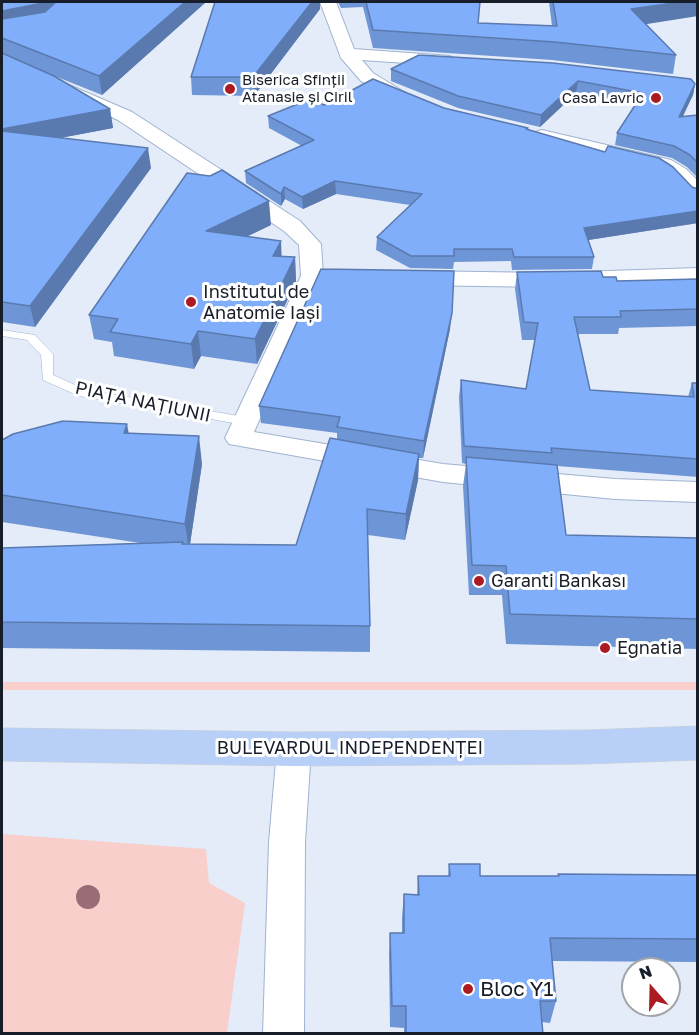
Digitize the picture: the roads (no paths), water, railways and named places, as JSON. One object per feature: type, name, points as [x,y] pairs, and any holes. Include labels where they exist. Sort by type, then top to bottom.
[{"type":"main road","name":"BULEVARDUL INDEPENDENȚEI","points":[[2,746],[294,749],[586,747],[698,743]]},
{"type":"street","points":[[328,2],[347,54],[367,77],[424,104]]},
{"type":"street","points":[[347,54],[472,62]]},
{"type":"street","points":[[2,61],[125,116],[292,226],[310,244],[324,277],[241,430],[443,473],[615,489],[698,492]]},
{"type":"street","points":[[518,130],[664,164],[679,173],[698,194]]},
{"type":"street","points":[[394,278],[548,280],[698,274]]},
{"type":"street","points":[[283,1034],[287,842],[294,749]]},
{"type":"lane","name":"PIAȚA NAȚIUNII","points":[[2,333],[31,337],[47,354],[47,377],[83,393],[241,430]]},
{"type":"place","name":"Biserica Sfinții Atanasie și Ciril","points":[[230,89]]},
{"type":"place","name":"Casa Lavric","points":[[656,98]]},
{"type":"place","name":"Institutul de Anatomie Iași","points":[[191,302]]},
{"type":"place","name":"Garanti Bankası","points":[[479,581]]},
{"type":"place","name":"Egnatia","points":[[605,648]]},
{"type":"place","name":"Bloc Y1","points":[[468,989]]}]
